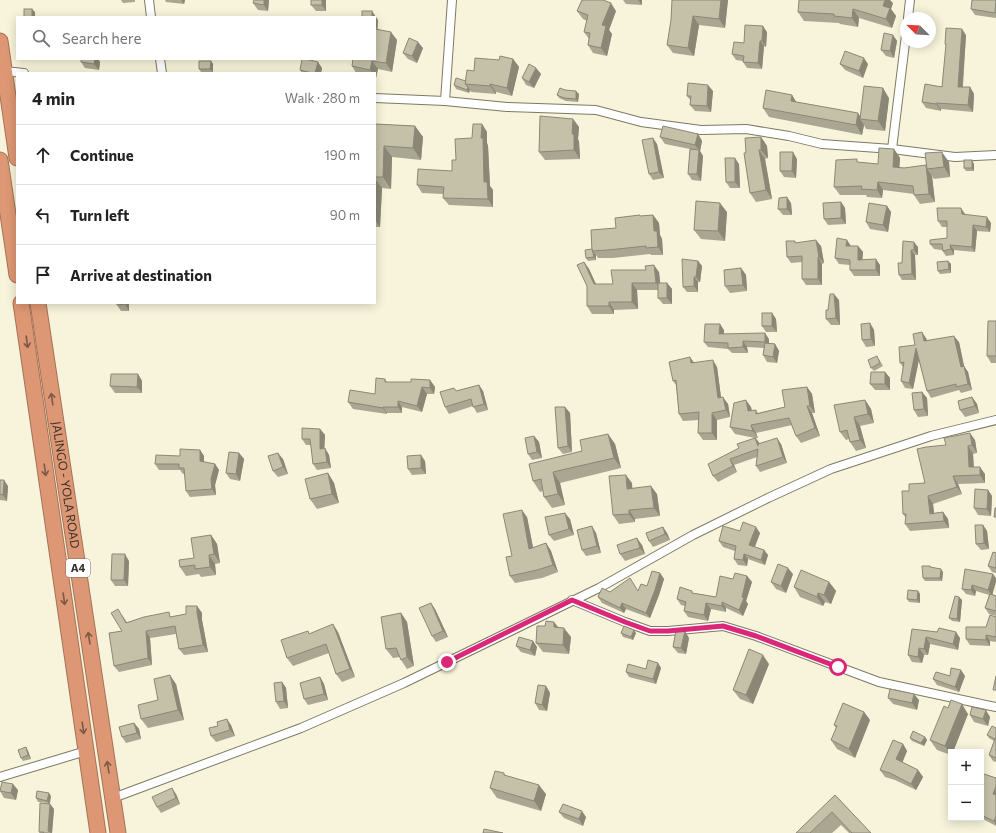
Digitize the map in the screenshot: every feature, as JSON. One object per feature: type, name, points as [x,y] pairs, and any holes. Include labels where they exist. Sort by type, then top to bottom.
[{"type":"highway","points":[[0,41],[16,151]]},
{"type":"highway","points":[[0,160],[16,267]]},
{"type":"highway","name":"A4","points":[[21,304],[98,833]]},
{"type":"highway","name":"JALINGO - YOLA ROAD","points":[[38,304],[118,833]]},
{"type":"street","points":[[149,0],[151,16]]},
{"type":"street","points":[[445,101],[452,0]]},
{"type":"street","points":[[909,12],[910,0]]},
{"type":"street","points":[[892,149],[904,48]]},
{"type":"street","points":[[160,60],[162,72]]},
{"type":"street","points":[[4,71],[16,72]]},
{"type":"street","points":[[376,98],[445,101],[507,107],[596,110],[641,122],[701,130],[746,129],[789,136],[822,144],[892,149],[954,157],[996,155]]},
{"type":"street","points":[[113,798],[302,728],[404,683],[599,588],[693,535],[831,469],[931,436],[996,420]]},
{"type":"street","points":[[572,600],[650,631],[668,631],[723,626],[756,636],[879,682],[996,707]]},
{"type":"street","points":[[0,777],[86,751]]},
{"type":"building","points":[[254,0],[264,0],[264,5],[253,3]]},
{"type":"building","points":[[311,0],[322,0],[322,5],[311,5]]},
{"type":"building","points":[[582,0],[603,0],[611,3],[602,25],[606,26],[601,48],[588,45],[590,33],[584,32],[588,15],[577,11]]},
{"type":"building","points":[[672,0],[721,0],[719,19],[693,16],[688,48],[667,45],[671,20]]},
{"type":"building","points":[[799,0],[885,0],[883,6],[890,8],[886,19],[853,9],[852,18],[834,16],[834,14],[798,12]]},
{"type":"building","points":[[972,0],[996,0],[995,13],[971,9]]},
{"type":"building","points":[[24,9],[32,9],[32,16],[24,16]]},
{"type":"building","points":[[362,11],[372,11],[372,16],[362,16]]},
{"type":"building","points":[[745,25],[763,26],[758,63],[743,62],[744,56],[732,54],[734,42],[744,43]]},
{"type":"building","points":[[946,28],[962,29],[958,87],[970,87],[968,105],[922,102],[925,84],[942,87]]},
{"type":"building","points":[[376,29],[391,32],[386,63],[372,61],[370,70],[352,66],[353,60],[376,60]]},
{"type":"building","points":[[884,33],[893,35],[890,51],[881,50]]},
{"type":"building","points":[[409,38],[418,42],[412,56],[403,53]]},
{"type":"building","points":[[845,51],[864,58],[859,71],[840,64]]},
{"type":"building","points":[[500,56],[513,59],[507,88],[490,84],[490,86],[465,84],[467,70],[474,71],[475,58],[499,60]]},
{"type":"building","points":[[81,60],[95,60],[94,64],[81,62]]},
{"type":"building","points":[[302,60],[318,62],[315,72],[300,70]]},
{"type":"building","points":[[199,61],[211,61],[210,69],[199,69]]},
{"type":"building","points":[[529,64],[536,68],[529,82],[522,78]]},
{"type":"building","points":[[456,78],[466,81],[465,84],[468,87],[467,90],[454,85]]},
{"type":"building","points":[[688,83],[708,85],[707,106],[690,105],[691,96],[687,96]]},
{"type":"building","points":[[864,86],[883,88],[878,121],[860,119]]},
{"type":"building","points":[[560,88],[576,91],[576,99],[564,98],[557,95]]},
{"type":"building","points":[[766,90],[792,95],[791,101],[858,113],[856,125],[763,108]]},
{"type":"building","points":[[540,116],[573,119],[572,134],[574,134],[574,150],[539,152]]},
{"type":"building","points":[[376,124],[415,126],[413,148],[384,146],[383,177],[376,177]]},
{"type":"building","points":[[473,124],[482,124],[481,138],[483,138],[484,182],[487,182],[488,199],[443,198],[444,187],[417,185],[418,169],[452,171],[452,160],[456,160],[455,139],[472,138]]},
{"type":"building","points":[[663,126],[698,134],[695,145],[660,137]]},
{"type":"building","points":[[761,137],[761,150],[759,150],[766,190],[750,193],[744,153],[746,153],[745,138]]},
{"type":"building","points":[[653,138],[659,172],[649,174],[642,140]]},
{"type":"building","points":[[879,148],[894,149],[893,167],[904,168],[926,165],[929,194],[914,195],[913,186],[878,182],[877,190],[861,189],[862,186],[834,187],[836,160],[857,159],[857,162],[878,164]]},
{"type":"building","points":[[690,149],[699,150],[697,174],[688,174]]},
{"type":"building","points":[[780,152],[793,152],[792,171],[780,171]]},
{"type":"building","points":[[942,152],[944,167],[927,169],[925,153]]},
{"type":"building","points":[[725,158],[735,158],[735,182],[726,182]]},
{"type":"building","points":[[964,160],[972,160],[972,168],[964,168]]},
{"type":"building","points":[[787,197],[787,209],[778,209],[779,198]]},
{"type":"building","points":[[696,201],[720,203],[718,231],[694,230]]},
{"type":"building","points":[[841,202],[841,218],[824,219],[823,203]]},
{"type":"building","points":[[869,203],[887,206],[883,225],[866,222]]},
{"type":"building","points":[[937,208],[961,208],[962,214],[987,217],[986,227],[973,225],[972,247],[950,245],[951,249],[943,251],[942,244],[930,244],[930,240],[947,238],[947,221],[938,221]]},
{"type":"building","points":[[653,215],[654,231],[657,231],[658,247],[646,248],[646,246],[592,251],[591,230],[616,228],[615,218]]},
{"type":"building","points":[[837,238],[847,240],[846,246],[858,246],[858,260],[876,259],[876,270],[850,270],[850,260],[835,258]]},
{"type":"building","points":[[816,240],[819,257],[818,279],[802,279],[802,256],[787,257],[786,241],[795,241],[795,243]]},
{"type":"building","points":[[903,241],[914,242],[914,250],[911,250],[912,274],[899,275],[898,263],[902,263]]},
{"type":"building","points":[[592,249],[594,257],[586,258],[585,250]]},
{"type":"building","points":[[682,259],[698,261],[696,277],[694,277],[694,286],[683,287]]},
{"type":"building","points":[[948,261],[949,269],[938,271],[937,262]]},
{"type":"building","points":[[584,262],[594,284],[613,284],[611,270],[646,270],[645,266],[654,265],[656,283],[632,283],[632,302],[609,302],[609,306],[587,306],[587,286],[577,265]]},
{"type":"building","points":[[741,268],[743,285],[725,286],[724,270]]},
{"type":"building","points":[[658,283],[667,283],[667,298],[658,298]]},
{"type":"building","points":[[830,294],[834,294],[836,318],[826,319],[826,310],[828,310]]},
{"type":"building","points":[[762,313],[772,313],[772,326],[762,326]]},
{"type":"building","points":[[988,321],[996,321],[996,356],[987,356]]},
{"type":"building","points":[[870,323],[871,339],[862,340],[861,324]]},
{"type":"building","points":[[705,324],[720,324],[719,334],[765,333],[765,342],[743,341],[743,347],[728,348],[728,343],[704,342]]},
{"type":"building","points":[[922,332],[924,341],[954,336],[961,367],[964,366],[968,384],[956,387],[956,384],[927,391],[916,348],[909,383],[901,381],[904,362],[900,363],[899,347],[915,345],[913,334]]},
{"type":"building","points":[[765,343],[775,344],[773,357],[763,355]]},
{"type":"building","points":[[877,356],[880,363],[871,368],[868,360]]},
{"type":"building","points":[[690,357],[691,363],[713,360],[718,398],[723,397],[726,410],[712,413],[712,433],[698,433],[699,412],[679,414],[676,380],[673,381],[669,362]]},
{"type":"building","points":[[871,372],[885,372],[885,384],[870,384]]},
{"type":"building","points":[[111,374],[138,374],[137,387],[110,386]]},
{"type":"building","points":[[376,378],[385,379],[385,382],[411,382],[411,379],[430,380],[430,388],[422,387],[417,406],[398,401],[398,407],[383,408],[348,402],[350,390],[375,394]]},
{"type":"building","points":[[479,385],[484,404],[473,407],[471,399],[445,407],[440,392],[454,388],[456,391]]},
{"type":"building","points":[[807,387],[810,406],[807,406],[815,428],[796,436],[789,418],[751,425],[753,431],[730,427],[734,403],[746,400],[748,411],[756,410],[756,414],[785,407],[782,390]]},
{"type":"building","points":[[922,392],[924,409],[914,410],[912,393]]},
{"type":"building","points":[[972,397],[975,406],[960,410],[958,401]]},
{"type":"building","points":[[865,400],[868,414],[854,417],[860,440],[850,442],[847,430],[840,432],[834,405]]},
{"type":"building","points":[[555,407],[565,407],[568,446],[558,448]]},
{"type":"building","points":[[302,428],[320,429],[320,449],[325,448],[327,462],[313,464],[310,439],[302,439]]},
{"type":"building","points":[[970,433],[972,445],[968,446],[969,467],[980,467],[980,475],[953,476],[957,487],[928,496],[930,514],[943,512],[944,521],[905,524],[906,514],[903,514],[902,491],[909,491],[909,484],[925,483],[917,449],[946,445],[944,438]]},
{"type":"building","points":[[608,434],[614,458],[553,472],[558,494],[544,497],[541,479],[533,481],[529,464],[582,451],[580,440]]},
{"type":"building","points":[[534,436],[537,452],[528,454],[525,438]]},
{"type":"building","points":[[755,438],[758,446],[758,444],[777,438],[783,457],[756,466],[758,449],[730,459],[733,466],[713,476],[708,464],[739,448],[737,444]]},
{"type":"building","points":[[180,449],[200,450],[200,461],[215,464],[211,479],[212,489],[186,491],[184,468],[179,468],[179,464],[155,464],[156,455],[180,456]]},
{"type":"building","points":[[229,452],[239,453],[236,474],[226,473]]},
{"type":"building","points":[[278,453],[283,467],[273,471],[268,456]]},
{"type":"building","points":[[421,455],[421,468],[408,469],[407,456]]},
{"type":"building","points":[[328,473],[332,494],[310,499],[305,479]]},
{"type":"building","points":[[626,475],[627,489],[651,486],[654,508],[629,510],[629,514],[613,515],[609,476]]},
{"type":"building","points":[[0,480],[4,480],[3,495],[0,494]]},
{"type":"building","points":[[975,489],[988,490],[987,509],[974,508]]},
{"type":"building","points":[[995,508],[996,517],[994,517]]},
{"type":"building","points":[[522,510],[529,549],[546,543],[553,565],[510,576],[506,557],[512,556],[503,514]]},
{"type":"building","points":[[565,513],[569,529],[549,535],[545,517]]},
{"type":"building","points":[[743,522],[756,527],[749,545],[764,550],[761,560],[744,554],[743,560],[734,559],[736,546],[719,541],[723,526],[740,531]]},
{"type":"building","points":[[975,525],[983,525],[984,543],[976,544]]},
{"type":"building","points":[[592,526],[597,546],[582,550],[577,530]]},
{"type":"building","points":[[663,527],[665,534],[649,541],[646,533]]},
{"type":"building","points":[[211,535],[214,554],[209,555],[210,567],[195,569],[195,565],[180,567],[179,560],[194,558],[191,538]]},
{"type":"building","points":[[637,538],[640,548],[620,554],[617,545]]},
{"type":"building","points":[[993,552],[996,553],[996,568],[988,566]]},
{"type":"building","points":[[112,554],[125,554],[124,580],[111,580]]},
{"type":"building","points":[[778,564],[788,568],[781,586],[771,582]]},
{"type":"building","points":[[922,566],[930,566],[941,569],[940,578],[923,578]]},
{"type":"building","points":[[965,569],[993,574],[988,590],[972,585],[971,590],[962,589]]},
{"type":"building","points":[[801,570],[829,582],[824,595],[818,593],[817,597],[794,587]]},
{"type":"building","points":[[652,571],[660,573],[646,613],[622,603],[620,608],[598,597],[602,588],[610,592],[630,578],[638,591],[641,584],[647,586]]},
{"type":"building","points":[[735,573],[747,576],[742,597],[744,598],[739,610],[722,602],[722,606],[706,603],[704,615],[684,611],[686,602],[677,599],[680,587],[692,591],[692,593],[716,597],[720,576],[733,579]]},
{"type":"building","points":[[908,590],[918,591],[917,600],[907,599]]},
{"type":"building","points":[[990,594],[996,596],[996,611],[985,608]]},
{"type":"building","points":[[955,596],[959,597],[957,619],[949,618]]},
{"type":"building","points":[[431,603],[443,631],[432,636],[419,608]]},
{"type":"building","points":[[186,606],[197,606],[203,645],[179,649],[175,626],[146,631],[148,658],[114,666],[109,633],[122,631],[111,613],[118,609],[126,623],[144,617],[169,612],[170,617],[186,614]]},
{"type":"building","points":[[401,613],[407,657],[401,660],[396,648],[386,649],[381,617]]},
{"type":"building","points":[[990,615],[996,617],[996,637],[986,635],[986,640],[966,639],[966,627],[986,627]]},
{"type":"building","points":[[546,621],[554,622],[554,627],[564,628],[563,645],[536,643],[537,626],[545,626]]},
{"type":"building","points":[[333,624],[350,669],[336,674],[326,644],[287,658],[281,640],[308,631],[309,634]]},
{"type":"building","points":[[624,626],[634,630],[631,637],[621,633]]},
{"type":"building","points":[[939,628],[956,632],[953,644],[926,637],[924,649],[919,648],[918,657],[908,655],[912,629],[937,632]]},
{"type":"building","points":[[676,630],[685,631],[681,648],[673,647]]},
{"type":"building","points":[[519,637],[533,641],[530,650],[516,646]]},
{"type":"building","points":[[749,649],[763,655],[746,695],[733,690]]},
{"type":"building","points":[[648,660],[658,663],[653,679],[626,672],[628,664],[646,669]]},
{"type":"building","points":[[951,668],[961,670],[955,687],[933,679],[936,672],[950,676]]},
{"type":"building","points":[[170,675],[178,710],[141,719],[138,705],[158,700],[154,679]]},
{"type":"building","points":[[996,676],[996,690],[993,690]]},
{"type":"building","points":[[320,677],[324,694],[304,699],[300,683]]},
{"type":"building","points":[[282,682],[284,701],[276,702],[274,683]]},
{"type":"building","points":[[538,685],[546,686],[542,705],[535,703]]},
{"type":"building","points":[[890,689],[914,694],[912,703],[888,698]]},
{"type":"building","points":[[951,700],[962,704],[945,746],[930,740],[944,706],[948,708]]},
{"type":"building","points":[[843,703],[864,712],[849,749],[831,740],[837,726],[834,725]]},
{"type":"building","points":[[972,707],[986,710],[983,719],[970,715]]},
{"type":"building","points":[[227,719],[230,730],[211,736],[209,728],[218,726],[217,722]]},
{"type":"building","points":[[134,723],[137,733],[122,737],[119,727]]},
{"type":"building","points":[[992,726],[996,728],[995,739],[987,735]]},
{"type":"building","points":[[913,731],[925,737],[921,743],[910,738]]},
{"type":"building","points":[[996,739],[996,758],[989,755]]},
{"type":"building","points":[[893,740],[903,744],[896,759],[918,770],[911,784],[890,773],[880,770]]},
{"type":"building","points":[[26,747],[28,755],[21,758],[18,750]]},
{"type":"building","points":[[495,771],[539,785],[534,801],[490,788]]},
{"type":"building","points":[[984,774],[996,778],[996,786],[993,794],[996,795],[996,816],[994,821],[984,816]]},
{"type":"building","points":[[2,782],[13,784],[11,793],[0,791]]},
{"type":"building","points":[[172,788],[176,798],[157,807],[152,797]]},
{"type":"building","points":[[37,791],[49,793],[47,801],[36,798]]},
{"type":"building","points":[[835,795],[871,833],[852,833],[832,812],[810,833],[796,833]]},
{"type":"building","points":[[40,803],[50,804],[48,831],[51,833],[39,832]]},
{"type":"building","points":[[563,804],[582,811],[579,819],[559,812]]},
{"type":"building","points":[[484,829],[503,833],[483,833]]},
{"type":"route","points":[[447,662],[572,600],[650,631],[668,631],[723,626],[756,636],[838,667]]}]
